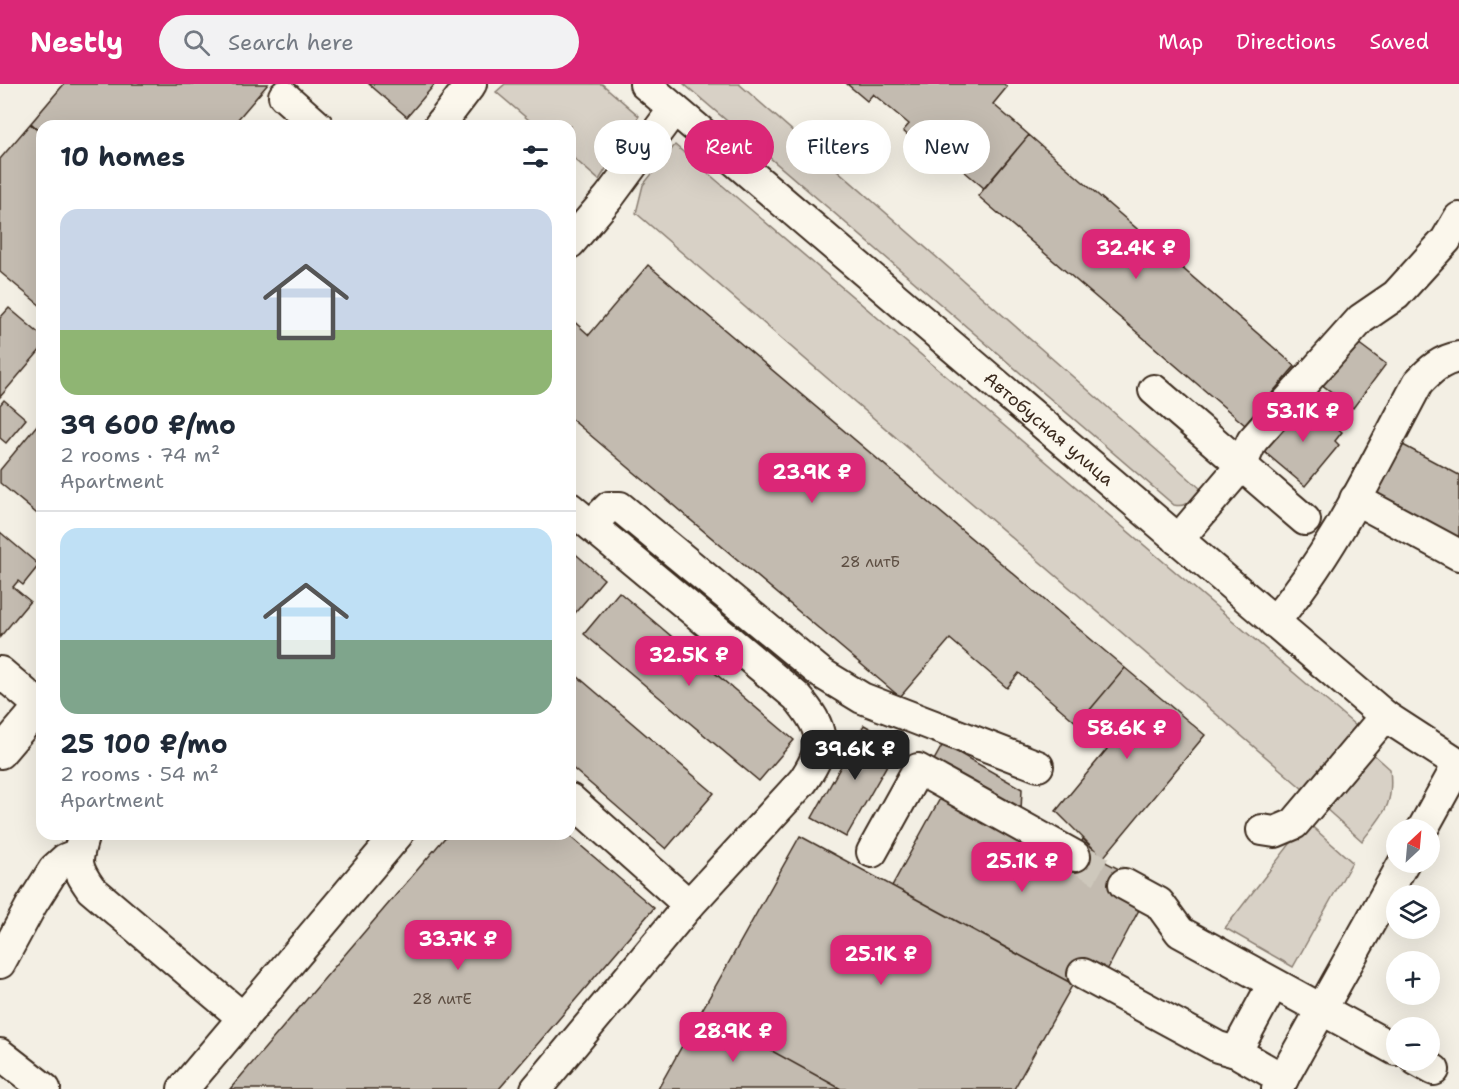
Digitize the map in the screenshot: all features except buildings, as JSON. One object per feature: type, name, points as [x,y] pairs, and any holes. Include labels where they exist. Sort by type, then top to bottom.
[{"type":"street","points":[[444,120],[471,84]]},
{"type":"street","name":"Автобусная улица","points":[[645,84],[1385,716],[1459,763]]},
{"type":"street","points":[[284,96],[311,120]]},
{"type":"street","points":[[576,236],[609,197],[674,108]]},
{"type":"street","points":[[1178,540],[1241,466],[1252,441],[1361,319],[1396,295],[1446,240],[1459,218]]},
{"type":"street","points":[[1274,622],[1295,597],[1344,521],[1418,383],[1431,369],[1450,358],[1459,357]]},
{"type":"street","points":[[1154,390],[1305,520]]},
{"type":"street","points":[[1355,499],[1459,555]]},
{"type":"street","points":[[581,517],[609,507],[620,507],[840,687],[862,699],[1038,766]]},
{"type":"street","points":[[536,1089],[689,905],[803,781],[814,765],[820,748],[818,729],[810,713],[797,696],[581,517]]},
{"type":"street","points":[[0,672],[36,700]]},
{"type":"street","points":[[0,753],[36,710]]},
{"type":"street","points":[[1262,830],[1275,832],[1294,825],[1385,716]]},
{"type":"street","points":[[1428,819],[1459,763]]},
{"type":"street","points":[[872,852],[918,769],[1075,856]]},
{"type":"street","points":[[576,804],[689,905]]},
{"type":"street","points":[[183,1089],[393,840]]},
{"type":"street","points":[[81,844],[79,872],[91,889],[243,1018]]},
{"type":"street","points":[[0,963],[54,869],[81,844]]},
{"type":"street","points":[[1083,974],[1218,1047],[1236,1052],[1280,1084],[1398,873]]},
{"type":"street","points":[[1124,884],[1159,903],[1180,932],[1386,1045]]},
{"type":"street","points":[[1236,1052],[1273,984]]},
{"type":"street","points":[[0,1054],[45,1089]]},
{"type":"shaded area","points":[[505,84],[602,84],[639,116],[636,120],[594,120],[594,174],[603,174],[599,180],[576,160],[576,120],[529,120],[496,92]]},
{"type":"shaded area","points":[[684,84],[739,84],[786,125],[786,172],[774,161],[774,120],[726,120]]},
{"type":"shaded area","points":[[675,145],[684,153],[684,174],[709,174],[1362,731],[1311,796],[636,213],[643,185],[652,174],[672,174],[672,149]]},
{"type":"shaded area","points":[[789,174],[842,174],[1201,489],[1187,504],[1174,505]]},
{"type":"shaded area","points":[[1371,752],[1390,769],[1390,792],[1389,801],[1382,816],[1362,841],[1325,808]]},
{"type":"shaded area","points":[[1307,822],[1352,862],[1293,967],[1225,928]]},
{"type":"tunnel","points":[[1075,856],[1124,884]]}]
